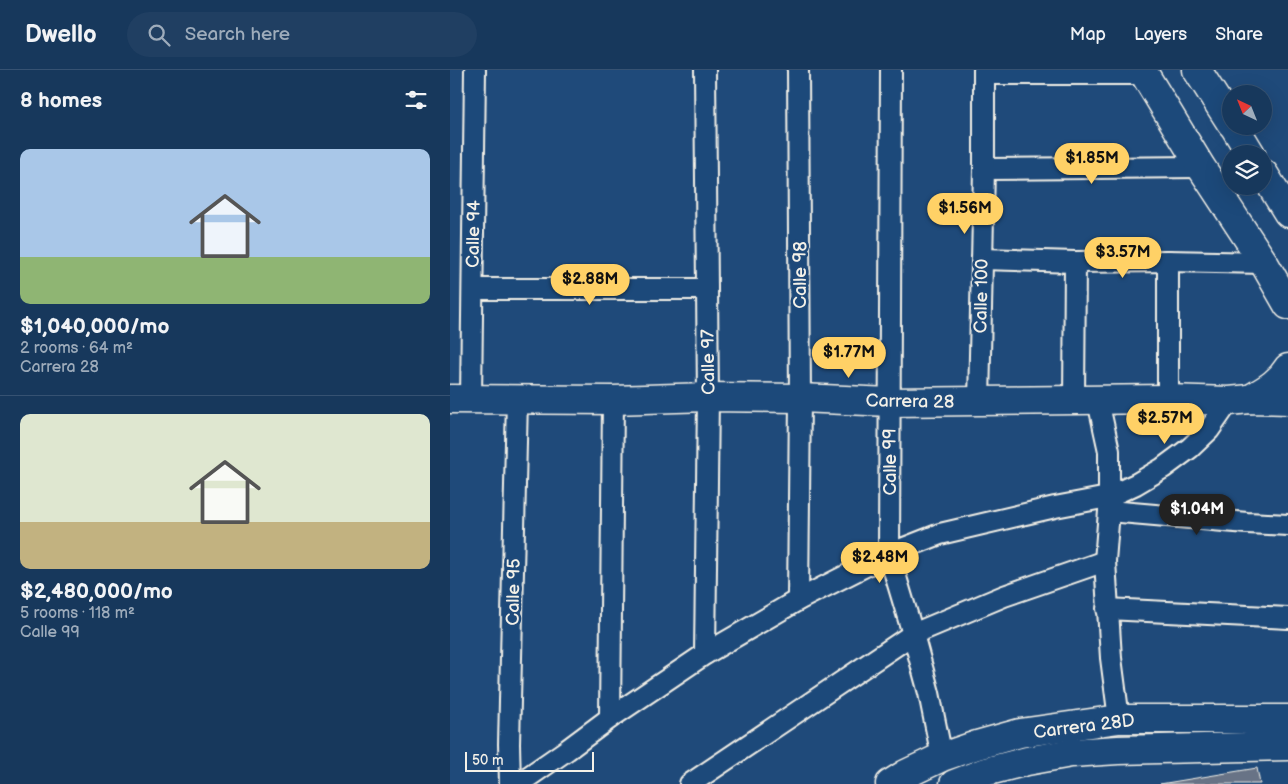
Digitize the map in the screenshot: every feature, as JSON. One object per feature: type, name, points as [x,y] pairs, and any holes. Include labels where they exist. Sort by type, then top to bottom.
[{"type":"street","name":"Calle 94","points":[[461,399],[472,289],[475,70]]},
{"type":"street","name":"Calle 97","points":[[705,70],[708,397],[705,654]]},
{"type":"street","name":"Calle 98","points":[[798,70],[800,398],[798,600]]},
{"type":"street","name":"Calle 99","points":[[891,70],[889,554],[929,693],[942,757]]},
{"type":"street","points":[[1197,70],[1222,109]]},
{"type":"street","points":[[984,72],[1143,72],[1200,167],[1264,263],[1288,305]]},
{"type":"street","name":"Calle 100","points":[[979,402],[984,72]]},
{"type":"street","points":[[984,169],[1200,167]]},
{"type":"street","points":[[1272,187],[1288,214]]},
{"type":"street","points":[[982,260],[1264,263]]},
{"type":"street","points":[[1168,261],[1168,399]]},
{"type":"street","points":[[1075,262],[1086,400],[1109,451],[1109,504],[1105,561],[1111,658],[1119,719]]},
{"type":"street","points":[[472,289],[707,289]]},
{"type":"street","points":[[1109,504],[1190,448],[1240,400],[1274,384],[1284,375],[1288,368]]},
{"type":"street","name":"Carrera 28","points":[[461,399],[613,400],[708,397],[800,398],[890,402],[1168,399],[1288,400]]},
{"type":"street","name":"Calle 95","points":[[510,784],[509,744],[517,399]]},
{"type":"street","points":[[610,718],[613,400]]},
{"type":"street","points":[[518,784],[610,718],[705,654],[798,600],[889,554],[940,534],[1055,507],[1109,504],[1247,523],[1288,525]]},
{"type":"street","points":[[690,784],[913,634],[1004,596],[1105,561]]},
{"type":"street","points":[[1107,608],[1288,618]]},
{"type":"street","name":"Carrera 28D","points":[[890,784],[906,774],[942,757],[1020,733],[1119,719],[1288,719]]},
{"type":"street","name":"Carrera 28D","points":[[954,784],[985,772],[1027,761],[1071,753],[1288,746]]},
{"type":"building","points":[[1257,768],[1260,784],[1160,784]]}]
